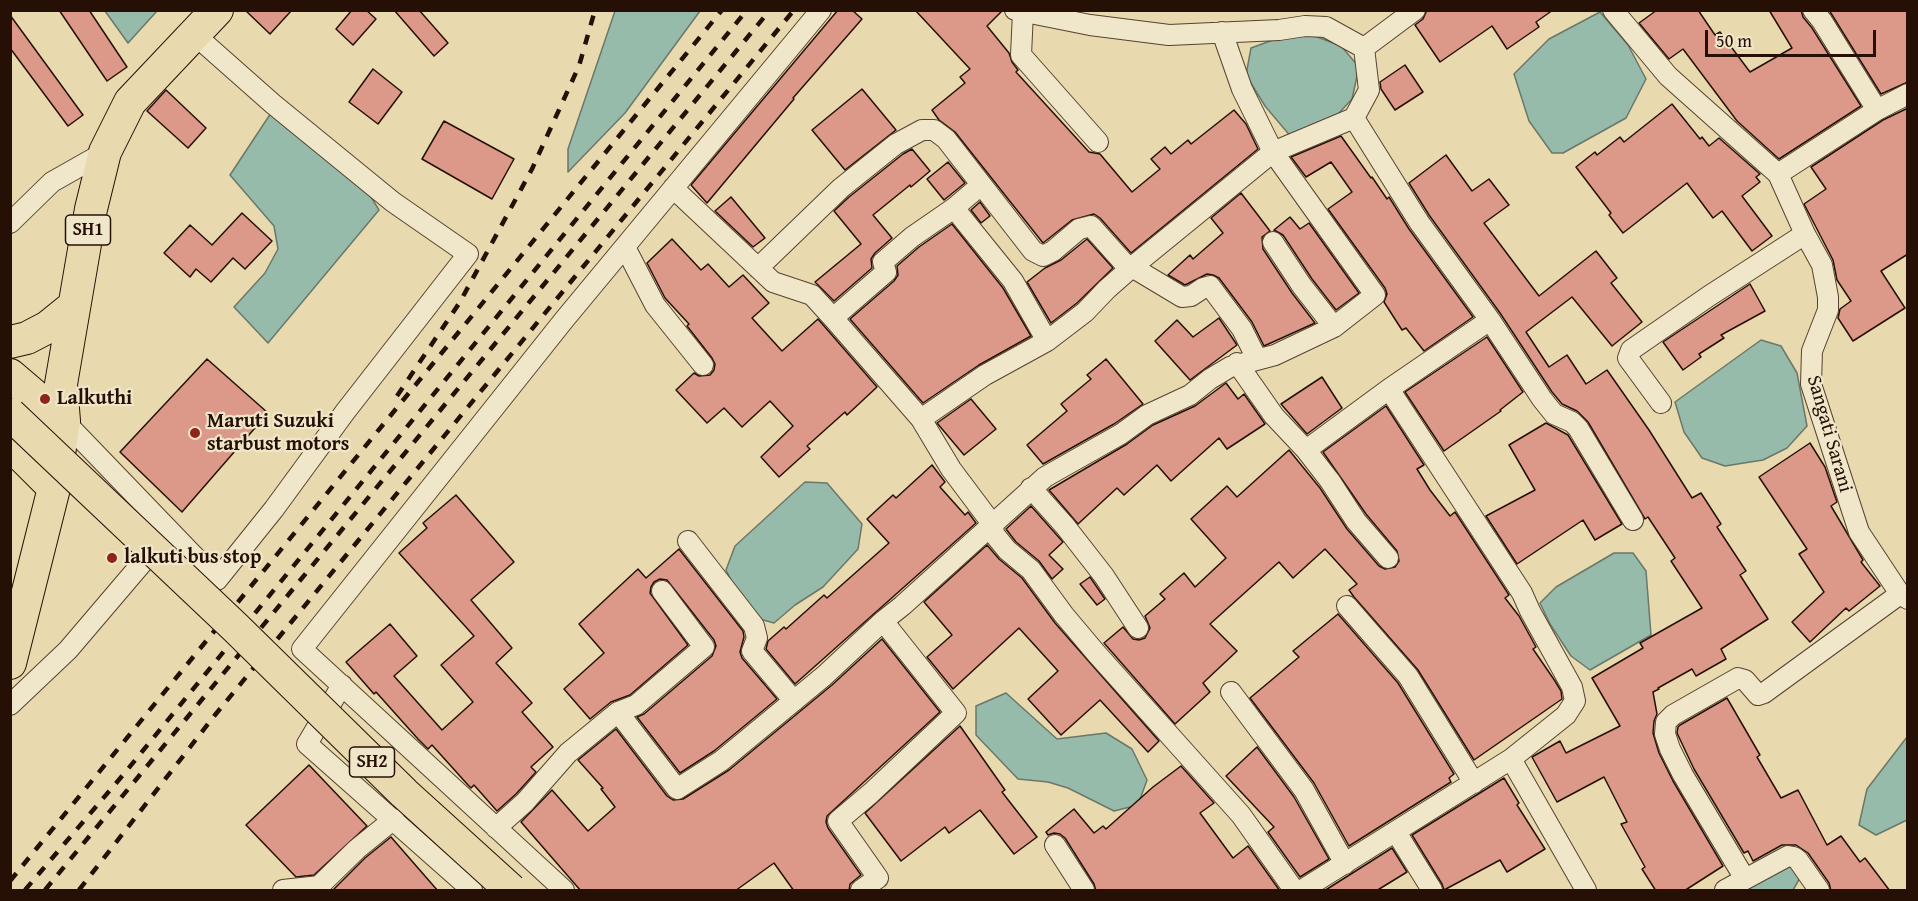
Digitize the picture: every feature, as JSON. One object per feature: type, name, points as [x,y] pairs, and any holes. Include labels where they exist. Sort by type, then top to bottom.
[{"type":"main road","name":"SH1","points":[[10,663],[54,488],[64,421],[61,384],[92,209],[105,152],[130,102],[217,10]]},
{"type":"main road","points":[[10,342],[27,338],[48,327],[74,306]]},
{"type":"main road","points":[[10,375],[64,421]]},
{"type":"main road","name":"SH2","points":[[10,414],[237,628],[404,793],[511,891]]},
{"type":"main road","points":[[10,444],[54,488]]},
{"type":"street","points":[[564,891],[302,649],[625,247],[820,10]]},
{"type":"street","points":[[1364,48],[1415,10]]},
{"type":"street","name":"Sangati Sarani","points":[[1613,10],[1668,76],[1778,174],[1805,234],[1822,265],[1828,297],[1828,310],[1812,351],[1811,384],[1859,532],[1904,596]]},
{"type":"street","points":[[1813,10],[1877,110]]},
{"type":"street","points":[[1098,142],[1021,55],[1019,11],[1074,16],[1090,25],[1169,35],[1305,26],[1326,27],[1364,48]]},
{"type":"street","points":[[618,711],[677,789],[721,761],[824,676],[1045,477],[1121,434],[1147,415],[1190,394],[1237,363],[1275,355],[1334,327],[1375,295],[1273,152],[1242,89],[1222,32]]},
{"type":"street","points":[[64,421],[217,580],[274,509],[345,412],[468,254],[393,202],[273,104],[195,35]]},
{"type":"street","points":[[921,419],[985,375],[1047,341],[1085,312],[1132,267],[1273,152],[1354,118],[1369,90],[1364,48]]},
{"type":"street","points":[[1778,174],[1877,110],[1908,94]]},
{"type":"street","points":[[1354,118],[1419,222],[1490,320],[1542,399],[1554,414],[1572,422],[1578,428],[1633,520]]},
{"type":"street","points":[[758,268],[841,188],[896,144],[922,130],[934,130],[946,139],[1033,251],[1043,256],[1053,251],[1079,229],[1091,226],[1124,264],[1182,297],[1191,296],[1210,285],[1242,329],[1257,359]]},
{"type":"street","points":[[10,223],[52,182],[105,152]]},
{"type":"street","points":[[833,318],[886,272],[883,262],[981,185]]},
{"type":"street","points":[[673,188],[773,282],[812,294],[921,419],[951,469],[993,525],[994,534],[1007,550],[1031,570],[1096,653],[1241,815],[1294,891]]},
{"type":"street","points":[[954,208],[1013,281],[1047,341]]},
{"type":"street","points":[[1661,403],[1628,358],[1631,350],[1708,296],[1805,234]]},
{"type":"street","points":[[1274,242],[1302,286],[1334,327]]},
{"type":"street","points":[[625,247],[655,305],[703,366]]},
{"type":"street","points":[[1306,450],[1389,389],[1490,320]]},
{"type":"street","points":[[1237,363],[1274,416],[1306,450],[1356,521],[1388,558]]},
{"type":"street","points":[[1302,891],[1511,759],[1572,708],[1575,701],[1572,687],[1522,593],[1389,389]]},
{"type":"street","points":[[1031,488],[1078,543],[1122,602],[1138,628]]},
{"type":"street","points":[[10,705],[68,650],[169,531]]},
{"type":"street","points":[[688,542],[754,626],[757,638],[752,651],[794,701]]},
{"type":"street","points":[[496,828],[525,802],[568,753],[618,711],[636,705],[704,647],[662,591]]},
{"type":"street","points":[[1745,879],[1683,775],[1665,734],[1666,722],[1673,715],[1738,678],[1745,680],[1758,694],[1764,693],[1904,596]]},
{"type":"street","points":[[1347,606],[1408,676],[1474,783]]},
{"type":"street","points":[[861,891],[878,878],[838,820],[871,793],[956,713],[883,621]]},
{"type":"street","points":[[342,686],[307,744],[394,819],[472,891]]},
{"type":"street","points":[[1231,692],[1304,790],[1345,864]]},
{"type":"street","points":[[1511,759],[1586,891]]},
{"type":"street","points":[[283,891],[317,888],[357,849],[394,819]]},
{"type":"street","points":[[1396,832],[1432,891]]},
{"type":"street","points":[[1055,845],[1084,891]]},
{"type":"street","points":[[1725,891],[1788,856],[1794,857],[1819,891]]},
{"type":"shaded area","points":[[105,11],[157,11],[128,43]]},
{"type":"shaded area","points":[[615,11],[700,11],[625,113],[568,172],[568,149]]},
{"type":"shaded area","points":[[1600,12],[1628,45],[1646,79],[1626,118],[1563,153],[1552,153],[1529,121],[1514,74],[1549,39]]},
{"type":"shaded area","points":[[1307,33],[1341,46],[1359,67],[1352,99],[1328,125],[1292,138],[1265,106],[1246,75],[1251,48],[1281,37]]},
{"type":"shaded area","points":[[271,113],[371,197],[379,210],[268,343],[234,307],[265,273],[278,249],[274,226],[230,175]]},
{"type":"shaded area","points":[[1761,340],[1781,346],[1797,373],[1807,426],[1787,448],[1763,460],[1725,466],[1702,458],[1684,432],[1675,402]]},
{"type":"shaded area","points":[[805,482],[827,483],[862,524],[858,549],[823,587],[795,605],[774,623],[749,616],[726,570],[735,546]]},
{"type":"shaded area","points":[[1614,553],[1633,553],[1646,571],[1651,635],[1590,670],[1571,656],[1550,624],[1540,603],[1556,587]]},
{"type":"shaded area","points":[[1006,693],[1057,739],[1106,733],[1132,749],[1147,780],[1138,805],[1114,811],[1068,788],[1048,782],[1018,779],[976,735],[976,706]]},
{"type":"shaded area","points":[[1907,737],[1907,820],[1876,835],[1859,825],[1867,789]]},
{"type":"shaded area","points":[[1786,859],[1804,871],[1793,890],[1734,890]]},
{"type":"building","points":[[59,10],[89,10],[127,67],[107,81]]},
{"type":"building","points":[[245,10],[292,10],[270,34]]},
{"type":"building","points":[[352,10],[366,10],[376,19],[353,45],[336,29]]},
{"type":"building","points":[[394,10],[419,10],[448,43],[434,56]]},
{"type":"building","points":[[838,10],[852,10],[862,19],[793,98],[707,203],[691,185]]},
{"type":"building","points":[[915,10],[1003,10],[987,26],[1009,53],[1018,70],[1016,72],[1089,152],[1100,154],[1132,192],[1160,169],[1151,159],[1165,147],[1171,154],[1188,140],[1191,144],[1234,110],[1246,124],[1258,149],[1131,253],[1094,214],[1072,220],[1043,243],[955,132],[939,120],[932,110],[965,83],[960,77],[970,69]]},
{"type":"building","points":[[1427,10],[1553,10],[1536,22],[1539,27],[1507,49],[1492,26],[1440,62],[1415,25],[1423,19]]},
{"type":"building","points":[[1657,10],[1698,10],[1715,35],[1720,32],[1750,72],[1792,48],[1769,10],[1801,10],[1803,17],[1861,106],[1779,159],[1737,121],[1683,49],[1669,59],[1639,23]]},
{"type":"building","points":[[1829,10],[1908,10],[1908,82],[1881,94]]},
{"type":"building","points":[[10,15],[83,115],[68,126],[10,48]]},
{"type":"building","points":[[1405,65],[1423,92],[1395,110],[1381,89],[1380,82]]},
{"type":"building","points":[[373,69],[402,92],[378,124],[349,102]]},
{"type":"building","points":[[862,89],[896,130],[845,170],[812,130]]},
{"type":"building","points":[[166,90],[206,128],[188,148],[147,111]]},
{"type":"building","points":[[1672,104],[1700,139],[1702,137],[1709,146],[1719,138],[1760,174],[1756,177],[1760,182],[1742,196],[1772,236],[1752,251],[1722,211],[1713,218],[1687,183],[1623,233],[1609,215],[1611,213],[1576,167],[1595,152],[1597,155],[1620,137],[1624,142]]},
{"type":"building","points":[[1908,108],[1908,254],[1881,271],[1905,308],[1853,341],[1838,318],[1840,309],[1851,301],[1837,280],[1833,260],[1804,204],[1826,189],[1811,167],[1883,120]]},
{"type":"building","points":[[444,121],[514,159],[492,199],[422,159]]},
{"type":"building","points":[[1341,136],[1387,199],[1389,197],[1409,229],[1473,317],[1424,351],[1406,328],[1402,330],[1384,302],[1387,294],[1385,288],[1328,209],[1352,192],[1331,162],[1306,177],[1291,157]]},
{"type":"building","points":[[912,149],[930,171],[873,215],[892,238],[871,259],[872,268],[834,301],[815,282],[861,244],[834,211]]},
{"type":"building","points":[[1446,155],[1472,191],[1489,179],[1509,205],[1484,223],[1539,296],[1596,251],[1617,278],[1611,283],[1642,322],[1612,346],[1572,297],[1526,332],[1549,367],[1567,355],[1586,384],[1607,370],[1692,498],[1701,493],[1721,524],[1717,527],[1746,571],[1740,575],[1768,619],[1721,649],[1726,659],[1696,676],[1692,669],[1653,692],[1657,714],[1653,733],[1659,753],[1723,866],[1684,891],[1656,891],[1642,869],[1645,867],[1621,824],[1627,822],[1604,777],[1557,802],[1532,757],[1560,741],[1566,753],[1620,726],[1592,678],[1643,648],[1640,643],[1702,608],[1671,561],[1675,558],[1648,517],[1645,519],[1588,422],[1577,411],[1562,404],[1552,392],[1409,183]]},
{"type":"building","points":[[948,162],[965,183],[944,200],[927,179]]},
{"type":"building","points":[[1241,193],[1270,231],[1262,237],[1263,249],[1315,323],[1264,346],[1252,322],[1219,278],[1207,274],[1185,285],[1168,275],[1190,255],[1193,259],[1223,233],[1211,218]]},
{"type":"building","points":[[731,197],[765,238],[753,247],[715,211]]},
{"type":"building","points":[[980,202],[990,216],[981,223],[971,210]]},
{"type":"building","points":[[242,213],[272,241],[245,269],[233,258],[211,282],[196,269],[190,277],[164,253],[190,225],[212,245]]},
{"type":"building","points":[[1290,217],[1300,229],[1309,223],[1359,293],[1336,310],[1283,235],[1274,230]]},
{"type":"building","points":[[952,224],[1003,288],[1031,336],[979,365],[923,403],[850,319],[894,281],[898,275],[897,266]]},
{"type":"building","points":[[672,239],[701,270],[708,264],[729,287],[743,275],[769,303],[752,318],[782,351],[818,319],[877,387],[847,415],[845,412],[807,446],[810,449],[779,477],[761,457],[793,426],[770,401],[742,427],[724,408],[707,423],[676,390],[694,373],[699,376],[710,375],[715,364],[687,326],[689,324],[665,298],[647,263]]},
{"type":"building","points":[[1087,239],[1113,268],[1077,303],[1051,323],[1027,282],[1045,268],[1061,260]]},
{"type":"building","points":[[1750,284],[1765,311],[1721,335],[1724,338],[1699,354],[1701,357],[1683,370],[1663,342]]},
{"type":"building","points":[[1219,318],[1237,345],[1190,380],[1155,341],[1177,320],[1193,337]]},
{"type":"building","points":[[1487,337],[1523,392],[1501,411],[1444,451],[1405,392]]},
{"type":"building","name":"Maruti Suzuki starbust motors","points":[[207,359],[268,413],[182,512],[120,452]]},
{"type":"building","points":[[1106,359],[1143,404],[1114,424],[1043,464],[1027,445],[1067,411],[1061,404],[1091,379],[1087,375]]},
{"type":"building","points":[[1322,377],[1342,408],[1307,434],[1281,404]]},
{"type":"building","points":[[1226,383],[1238,399],[1244,394],[1265,424],[1227,449],[1219,438],[1171,481],[1157,465],[1124,495],[1117,488],[1078,524],[1049,490],[1127,444],[1153,425],[1195,406]]},
{"type":"building","points":[[971,399],[996,429],[964,455],[937,423]]},
{"type":"building","points":[[1386,406],[1424,465],[1417,469],[1430,490],[1450,516],[1455,512],[1509,595],[1505,598],[1519,616],[1536,647],[1533,649],[1561,691],[1562,699],[1474,760],[1418,670],[1354,597],[1349,590],[1357,584],[1325,549],[1293,578],[1279,562],[1210,624],[1237,651],[1203,683],[1210,692],[1175,724],[1104,643],[1123,627],[1133,639],[1145,638],[1150,628],[1145,616],[1165,599],[1160,594],[1184,573],[1195,587],[1226,558],[1191,519],[1227,486],[1237,497],[1289,450],[1320,488],[1347,529],[1379,566],[1385,569],[1395,567],[1399,561],[1397,551],[1366,514],[1323,452]]},
{"type":"building","points":[[1546,423],[1568,435],[1622,524],[1595,540],[1583,520],[1517,564],[1486,516],[1535,490],[1509,445]]},
{"type":"building","points":[[1810,443],[1825,467],[1837,502],[1831,506],[1863,560],[1861,562],[1880,586],[1849,611],[1846,608],[1810,642],[1792,622],[1824,592],[1799,554],[1807,549],[1759,477]]},
{"type":"building","points":[[932,465],[945,482],[940,487],[965,515],[968,512],[976,523],[795,684],[766,649],[768,641],[784,627],[786,629],[824,595],[827,598],[889,543],[867,519],[893,495],[896,498]]},
{"type":"building","points":[[456,495],[514,562],[471,600],[512,648],[496,663],[532,703],[522,712],[553,747],[531,767],[536,772],[497,811],[474,785],[471,788],[468,785],[432,745],[428,749],[346,662],[390,624],[417,656],[394,676],[442,730],[473,702],[441,665],[474,636],[399,553],[427,528],[423,523]]},
{"type":"building","points":[[1031,506],[1063,542],[1049,555],[1063,569],[1052,579],[1039,561],[1016,542],[1006,529]]},
{"type":"building","points":[[987,545],[999,559],[1022,578],[1055,623],[1159,741],[1148,752],[1100,700],[1061,735],[1028,699],[1058,671],[1019,628],[953,689],[927,657],[952,635],[924,602]]},
{"type":"building","points":[[679,549],[743,631],[744,637],[740,652],[742,658],[777,699],[714,751],[680,773],[637,717],[644,714],[712,656],[716,646],[714,640],[667,580],[660,579],[654,582],[650,593],[688,645],[630,695],[611,702],[590,719],[564,689],[604,653],[579,624],[638,569],[646,578]]},
{"type":"building","points":[[1090,577],[1105,599],[1097,605],[1080,584]]},
{"type":"building","points":[[1338,614],[1398,683],[1454,774],[1449,778],[1451,782],[1349,846],[1314,783],[1250,698],[1299,657],[1293,651]]},
{"type":"building","points":[[882,639],[940,712],[827,816],[828,828],[861,875],[850,884],[849,891],[794,891],[774,863],[735,891],[581,891],[521,822],[552,790],[588,831],[615,807],[601,789],[603,788],[578,760],[616,729],[667,796],[673,800],[683,799],[729,770],[832,685]]},
{"type":"building","points":[[1727,698],[1760,755],[1757,757],[1781,798],[1798,790],[1827,845],[1841,836],[1860,862],[1865,858],[1890,891],[1831,891],[1829,883],[1808,853],[1796,845],[1782,845],[1753,861],[1748,851],[1744,853],[1694,769],[1677,733],[1680,725]]},
{"type":"building","points":[[960,726],[1005,790],[1002,792],[1037,837],[1014,854],[980,810],[949,833],[945,827],[901,861],[865,813]]},
{"type":"building","points":[[1257,747],[1294,797],[1329,859],[1300,877],[1268,832],[1274,827],[1226,776]]},
{"type":"building","points":[[309,765],[367,826],[314,875],[296,877],[246,825]]},
{"type":"building","points":[[1181,766],[1214,803],[1200,813],[1233,858],[1248,846],[1280,891],[1096,891],[1094,884],[1065,838],[1060,834],[1048,835],[1046,832],[1074,809],[1094,833],[1103,826],[1106,829],[1153,787]]},
{"type":"building","points":[[1504,778],[1519,803],[1517,805],[1545,849],[1507,872],[1500,860],[1444,890],[1412,835]]},
{"type":"building","points":[[391,837],[438,891],[332,891],[365,858]]},
{"type":"building","points":[[1392,848],[1407,872],[1376,891],[1324,891]]},
{"type":"railway","points":[[397,396],[460,302],[532,169],[579,66],[595,10]]},
{"type":"railway","points":[[10,881],[722,10]]},
{"type":"railway","points":[[25,890],[123,775],[747,10]]},
{"type":"railway","points":[[45,890],[770,10]]},
{"type":"railway","points":[[79,890],[215,715],[794,10]]},
{"type":"place","name":"Lalkuthi","points":[[45,399]]},
{"type":"place","name":"Maruti Suzuki starbust motors","points":[[195,433]]},
{"type":"place","name":"lalkuti bus stop","points":[[112,558]]}]
